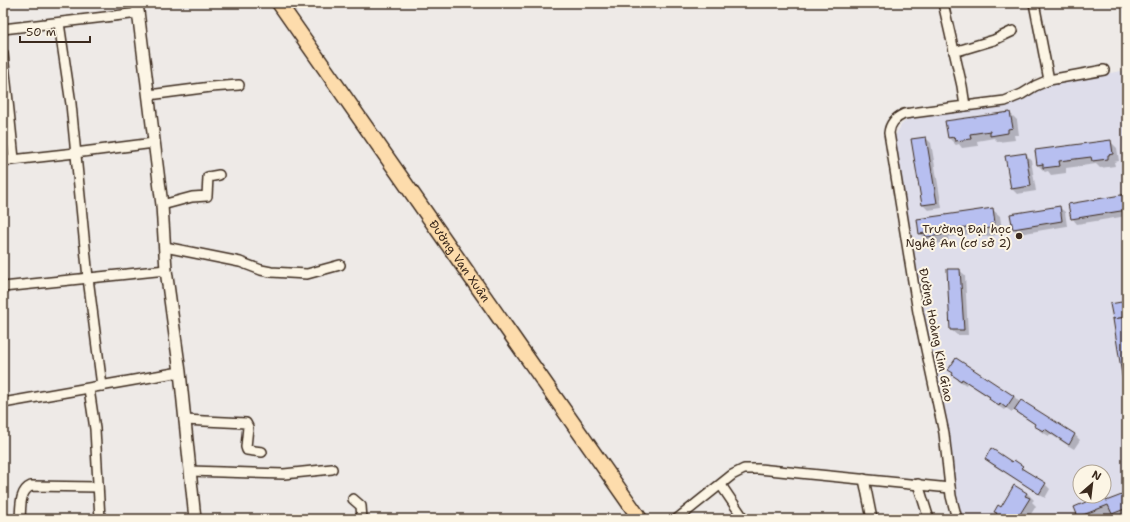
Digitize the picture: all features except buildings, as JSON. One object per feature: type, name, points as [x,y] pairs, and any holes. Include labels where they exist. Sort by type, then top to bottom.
[{"type":"main road","name":"Đường Vạn Xuân","points":[[279,3],[640,519]]},
{"type":"street","points":[[943,3],[962,86],[964,106]]},
{"type":"street","points":[[1034,3],[1049,80]]},
{"type":"street","points":[[3,29],[59,22],[138,8],[162,205],[166,270],[180,372],[184,420],[196,519]]},
{"type":"street","points":[[59,22],[71,104],[88,278],[102,386]]},
{"type":"street","points":[[954,52],[987,43],[1012,31]]},
{"type":"street","points":[[3,54],[14,159]]},
{"type":"street","name":"Đường Hoàng Kim Giao","points":[[957,519],[950,488],[944,433],[918,312],[889,133],[892,122],[904,114],[1005,101],[1049,80],[1104,70]]},
{"type":"street","points":[[149,95],[239,85]]},
{"type":"street","points":[[3,161],[154,143]]},
{"type":"street","points":[[162,205],[192,197],[207,196],[208,177],[218,175]]},
{"type":"street","points":[[165,247],[240,262],[271,272],[307,274],[340,265]]},
{"type":"street","points":[[3,287],[166,270]]},
{"type":"street","points":[[3,403],[180,372]]},
{"type":"street","points":[[89,389],[95,429],[100,519]]},
{"type":"street","points":[[184,420],[246,423],[248,427],[247,450],[262,452]]},
{"type":"street","points":[[190,472],[284,474],[332,469]]},
{"type":"street","points":[[677,519],[732,475],[744,469],[759,469],[950,488]]},
{"type":"street","points":[[864,479],[872,519]]},
{"type":"street","points":[[918,484],[929,519]]},
{"type":"street","points":[[721,485],[744,519]]},
{"type":"street","points":[[20,519],[23,494],[27,488],[31,486],[98,487]]},
{"type":"street","points":[[353,499],[361,506],[362,519]]},
{"type":"shaded area","name":"Trường Đại học Nghệ An (cơ sở 2)","points":[[1127,70],[1127,519],[960,519],[955,496],[948,429],[927,330],[894,142],[896,134],[902,124],[909,118],[1007,98],[1059,82]]},
{"type":"place","name":"Trường Đại học Nghệ An (cơ sở 2)","points":[[1019,236]]}]
